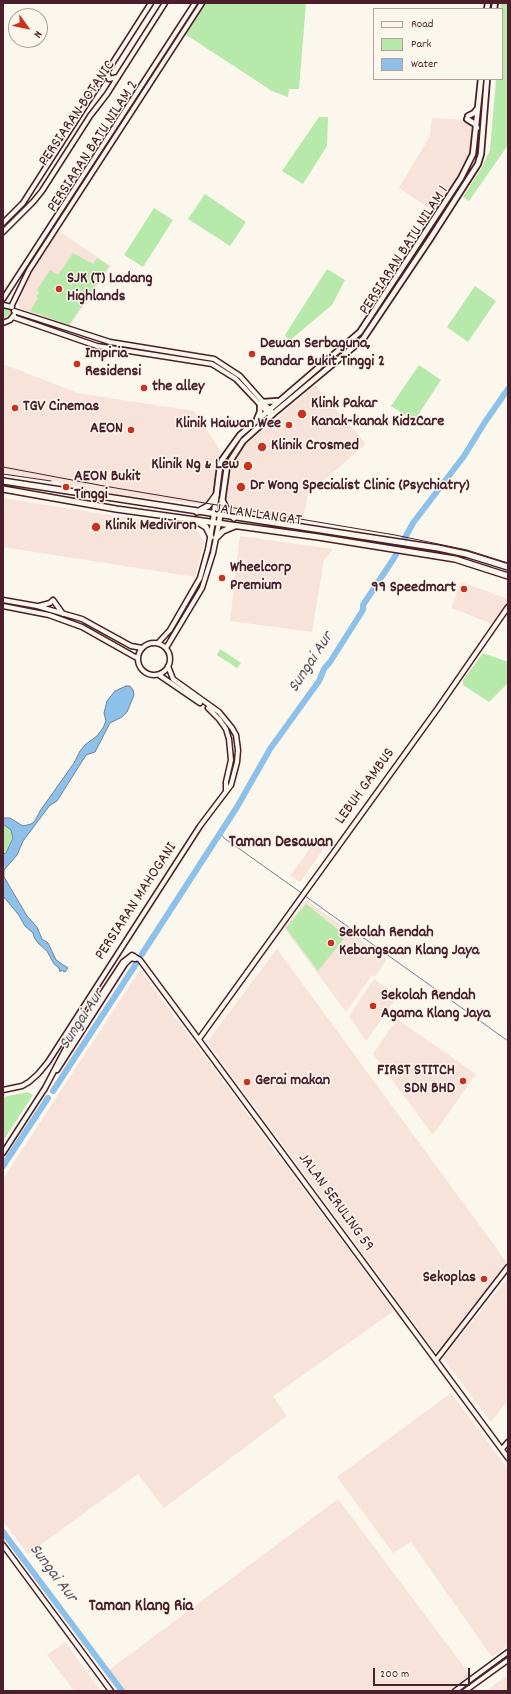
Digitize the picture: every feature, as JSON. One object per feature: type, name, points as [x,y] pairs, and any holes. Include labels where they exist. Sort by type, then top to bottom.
[{"type":"highway","name":"JALAN LANGAT","points":[[3,481],[234,518],[410,544],[466,554],[508,567]]},
{"type":"highway","name":"JALAN LANGAT","points":[[3,489],[116,509],[216,522],[455,559],[508,576]]},
{"type":"highway","points":[[197,512],[208,506],[216,495]]},
{"type":"highway","points":[[222,500],[228,512],[234,518]]},
{"type":"highway","points":[[192,519],[206,527],[214,538],[223,531],[238,526]]},
{"type":"main road","name":"PERSIARAN BOTANIC","points":[[3,223],[23,203],[151,3]]},
{"type":"main road","name":"PERSIARAN BOTANIC","points":[[3,232],[42,191],[90,116],[107,94],[166,3]]},
{"type":"main road","name":"PERSIARAN BATU NILAM 2","points":[[3,299],[195,3]]},
{"type":"main road","name":"PERSIARAN BATU NILAM 2","points":[[13,317],[13,309],[23,279],[202,3]]},
{"type":"main road","points":[[107,71],[109,79],[111,80],[118,77]]},
{"type":"main road","name":"PERSIARAN BATU NILAM 1","points":[[217,515],[216,495],[222,460],[240,435],[360,332],[460,178],[472,158],[477,128],[481,80]]},
{"type":"main road","name":"PERSIARAN BATU NILAM 1","points":[[216,522],[222,500],[225,471],[228,463],[247,437],[363,339],[478,164],[481,154],[487,80]]},
{"type":"main road","points":[[482,133],[478,118],[485,105]]},
{"type":"main road","points":[[477,128],[468,117],[478,108]]},
{"type":"main road","points":[[420,239],[426,235],[439,216],[446,213],[447,202],[459,184],[460,178]]},
{"type":"main road","points":[[46,233],[50,236]]},
{"type":"main road","points":[[3,306],[110,342],[214,359],[240,376],[261,403],[260,412],[256,420]]},
{"type":"main road","points":[[3,323],[13,317],[97,346],[212,364],[236,379],[272,415]]},
{"type":"main road","points":[[261,403],[280,400]]},
{"type":"main road","points":[[166,648],[202,588],[212,558],[216,522]]},
{"type":"main road","points":[[158,644],[170,630],[197,584],[214,538]]},
{"type":"main road","points":[[492,571],[508,580]]},
{"type":"main road","points":[[3,600],[38,607],[91,623],[131,646],[142,648]]},
{"type":"main road","points":[[38,607],[50,603],[53,600],[63,614]]},
{"type":"main road","points":[[3,606],[50,615],[82,627],[137,658]]},
{"type":"main road","name":"LEBUH GAMBUS","points":[[199,1039],[438,708],[508,607]]},
{"type":"main road","points":[[149,643],[158,644],[166,648],[170,657],[168,666],[159,675],[154,676],[140,669],[137,658],[142,648],[149,643]]},
{"type":"main road","name":"PERSIARAN MAHOGANI","points":[[3,1090],[22,1086],[29,1082],[48,1062],[200,826],[226,791],[233,778],[238,750],[236,735],[223,716],[173,679],[168,666]]},
{"type":"main road","name":"PERSIARAN MAHOGANI","points":[[159,675],[212,711],[226,729],[230,745],[231,760],[226,782],[226,791]]},
{"type":"main road","name":"JALAN SERULING 59","points":[[3,1153],[44,1090],[65,1050],[123,962],[132,955],[137,957],[143,963],[508,1458]]},
{"type":"main road","points":[[436,1360],[508,1267]]},
{"type":"main road","points":[[502,1449],[508,1442]]},
{"type":"main road","points":[[3,1545],[111,1691]]},
{"type":"main road","points":[[455,1691],[508,1652]]},
{"type":"main road","points":[[465,1691],[508,1660]]},
{"type":"shaded area","points":[[432,118],[467,120],[474,126],[471,156],[435,212],[399,188],[430,136]]},
{"type":"shaded area","name":"SJK (T) Ladang Highlands","points":[[57,230],[111,266],[69,327],[19,308],[18,302],[27,276]]},
{"type":"shaded area","points":[[3,364],[78,393],[194,411],[220,450],[213,497],[208,504],[204,505],[116,494],[46,480],[3,475]]},
{"type":"shaded area","points":[[315,385],[366,444],[308,494],[302,525],[235,514],[226,499],[230,471],[245,445]]},
{"type":"shaded area","points":[[3,498],[196,529],[204,542],[195,577],[3,547]]},
{"type":"shaded area","points":[[240,536],[333,549],[324,560],[312,632],[230,621]]},
{"type":"shaded area","points":[[461,582],[508,599],[508,603],[493,624],[451,608]]},
{"type":"shaded area","points":[[314,843],[323,850],[300,882],[290,876]]},
{"type":"shaded area","name":"Sekolah Rendah Kebangsaan Klang Jaya","points":[[306,900],[387,959],[375,977],[372,975],[346,1012],[284,928]]},
{"type":"shaded area","points":[[277,949],[508,1264],[437,1354],[207,1042]]},
{"type":"shaded area","points":[[140,970],[394,1311],[273,1396],[287,1416],[164,1508],[138,1474],[28,1554],[3,1521],[3,1179]]},
{"type":"shaded area","name":"Sekolah Rendah Agama Klang Jaya","points":[[374,979],[398,996],[366,1041],[349,1016]]},
{"type":"shaded area","points":[[397,1019],[476,1074],[433,1135],[373,1054]]},
{"type":"shaded area","points":[[508,1277],[508,1400],[491,1422],[443,1358]]},
{"type":"shaded area","points":[[451,1393],[508,1469],[508,1646],[492,1657],[411,1542],[393,1553],[337,1477]]},
{"type":"shaded area","points":[[338,1499],[470,1675],[448,1691],[124,1691],[109,1670]]},
{"type":"shaded area","points":[[65,1642],[101,1691],[74,1691],[47,1655]]},
{"type":"shaded area","points":[[505,1677],[508,1680],[508,1691],[486,1691]]},
{"type":"green space","points":[[205,3],[306,3],[299,89],[289,89],[288,97],[272,91],[185,34]]},
{"type":"green space","points":[[501,3],[508,3],[508,145],[469,201],[463,197],[481,169],[490,150],[496,80],[503,80],[503,8],[501,8]]},
{"type":"green space","points":[[319,117],[328,117],[327,146],[303,184],[282,171]]},
{"type":"green space","points":[[205,194],[246,222],[230,246],[188,219]]},
{"type":"green space","points":[[154,208],[173,220],[143,267],[124,255]]},
{"type":"green space","points":[[73,253],[93,264],[97,258],[109,266],[69,325],[30,311],[38,298],[36,297],[39,292],[37,290],[50,270],[58,275]]},
{"type":"green space","points":[[327,269],[345,280],[332,305],[289,341],[285,335]]},
{"type":"green space","points":[[475,286],[496,301],[468,342],[447,327]]},
{"type":"green space","points":[[6,308],[11,312],[10,315],[3,319],[3,309]]},
{"type":"green space","points":[[419,365],[441,380],[414,421],[391,406]]},
{"type":"green space","points":[[220,649],[241,663],[237,668],[217,655]]},
{"type":"green space","points":[[483,653],[508,662],[508,683],[489,702],[463,685],[463,680]]},
{"type":"green space","points":[[3,824],[11,830],[13,837],[8,849],[3,854]]},
{"type":"green space","points":[[306,904],[346,936],[318,971],[286,928]]},
{"type":"green space","points":[[28,1092],[33,1095],[3,1141],[3,1097]]},
{"type":"water","points":[[126,686],[130,686],[134,695],[127,712],[122,717],[110,723],[95,752],[86,755],[57,801],[50,805],[23,841],[17,855],[4,870],[4,877],[27,916],[37,927],[42,939],[48,943],[56,960],[68,968],[65,972],[61,970],[60,972],[59,968],[54,964],[47,951],[38,943],[33,933],[25,926],[18,914],[3,896],[3,854],[6,853],[13,838],[11,830],[3,824],[3,818],[10,818],[23,826],[31,824],[35,821],[40,811],[74,763],[80,751],[86,744],[97,736],[103,728],[106,721],[104,713],[107,701],[115,691]]},
{"type":"waterway","name":"Sungai Aur","points":[[142,954],[237,807],[270,749],[319,681],[324,669],[363,610],[363,605],[394,558],[413,523],[464,456],[508,389]]},
{"type":"waterway","points":[[220,833],[224,838],[303,894]]},
{"type":"waterway","points":[[305,896],[508,1041]]},
{"type":"waterway","name":"Sungai Aur","points":[[53,1091],[136,964]]},
{"type":"waterway","name":"Sungai Aur","points":[[3,1166],[48,1098]]},
{"type":"waterway","name":"Sungai Aur","points":[[3,1532],[122,1691]]},
{"type":"tram line","points":[[3,467],[104,486],[395,535],[467,550],[508,563]]},
{"type":"tram line","points":[[3,474],[51,481]]},
{"type":"place","name":"SJK (T) Ladang Highlands","points":[[59,289]]},
{"type":"place","name":"Dewan Serbaguna, Bandar Bukit Tinggi 2","points":[[252,354]]},
{"type":"place","name":"Impiria Residensi","points":[[77,364]]},
{"type":"place","name":"the alley","points":[[144,388]]},
{"type":"place","name":"TGV Cinemas","points":[[15,408]]},
{"type":"place","name":"Klink Pakar Kanak-kanak KidzCare","points":[[302,414]]},
{"type":"place","name":"Klinik Haiwan Wee","points":[[289,425]]},
{"type":"place","name":"AEON","points":[[131,430]]},
{"type":"place","name":"Klinik Crosmed","points":[[262,447]]},
{"type":"place","name":"Klinik Ng & Lew","points":[[248,466]]},
{"type":"place","name":"AEON Bukit Tinggi","points":[[66,487]]},
{"type":"place","name":"Dr Wong Specialist Clinic (Psychiatry)","points":[[241,487]]},
{"type":"place","name":"Klinik Mediviron","points":[[96,527]]},
{"type":"place","name":"Wheelcorp Premium","points":[[222,578]]},
{"type":"place","name":"99 Speedmart","points":[[464,589]]},
{"type":"place","name":"Sekolah Rendah Kebangsaan Klang Jaya","points":[[331,943]]},
{"type":"place","name":"Sekolah Rendah Agama Klang Jaya","points":[[373,1006]]},
{"type":"place","name":"FIRST STITCH SDN BHD","points":[[463,1081]]},
{"type":"place","name":"Gerai makan","points":[[247,1082]]},
{"type":"place","name":"Sekoplas","points":[[484,1279]]},
{"type":"district","name":"Taman Desawan","points":[[281,844]]},
{"type":"district","name":"Taman Klang Ria","points":[[141,1608]]}]
